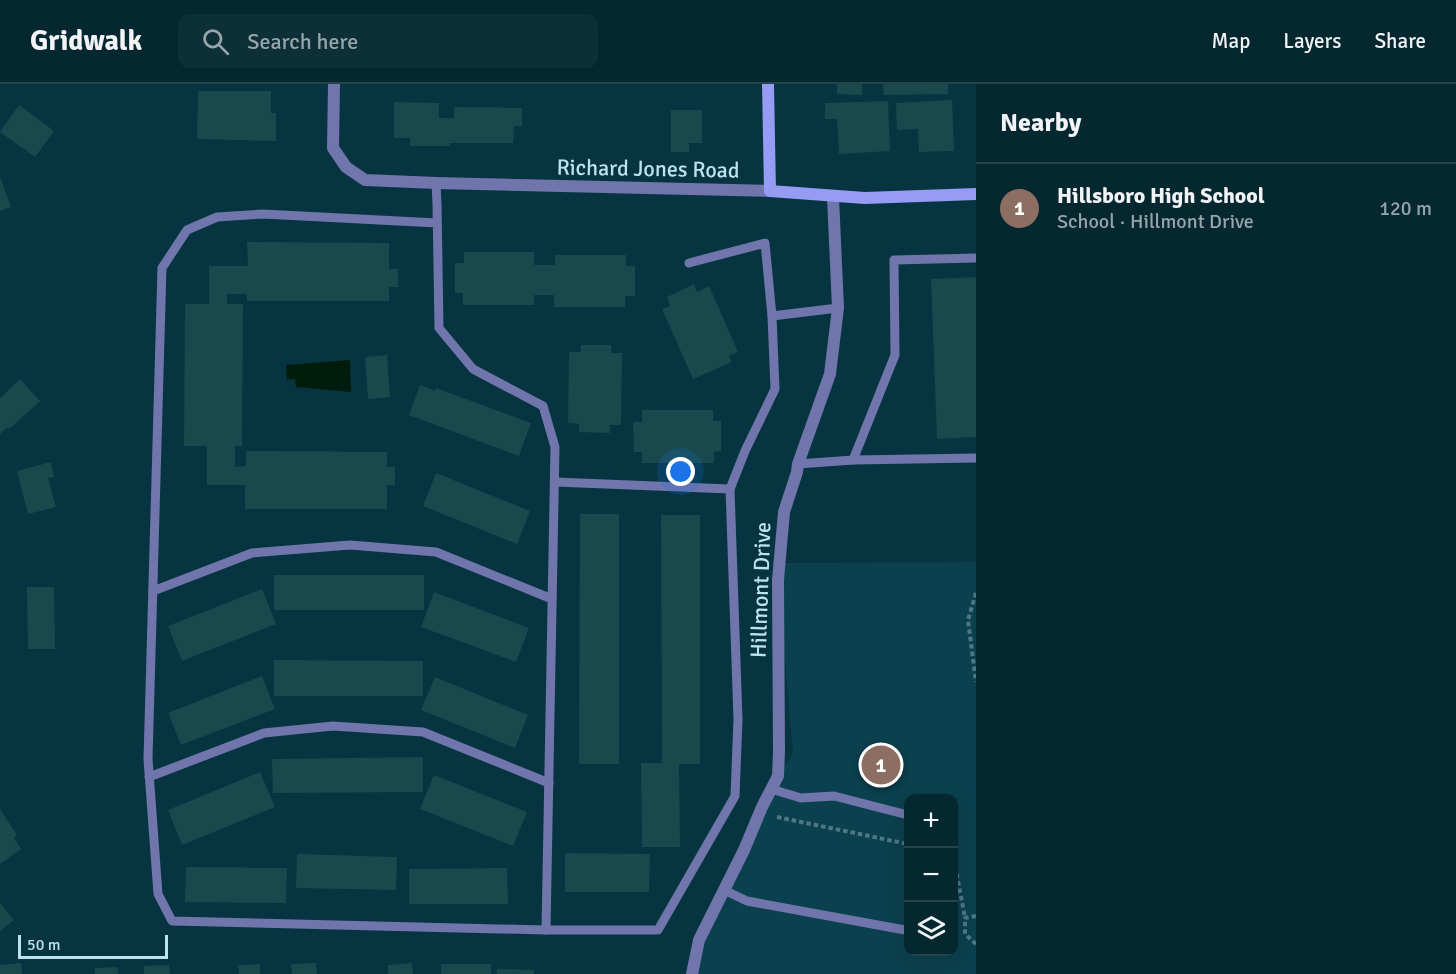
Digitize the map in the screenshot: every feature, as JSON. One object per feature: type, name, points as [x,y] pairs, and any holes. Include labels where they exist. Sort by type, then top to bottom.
[{"type":"street","name":"Richard Jones Road","points":[[334,84],[333,148],[346,167],[365,180],[770,191],[865,198],[976,194]]},
{"type":"street","points":[[768,84],[770,191]]},
{"type":"street","name":"Hillmont Drive","points":[[692,974],[699,939],[778,776],[778,580],[784,512],[798,464],[830,374],[838,308],[833,197]]},
{"type":"lane","points":[[436,183],[439,328],[474,369],[543,406],[555,447],[546,930]]},
{"type":"lane","points":[[437,223],[262,214],[217,217],[187,230],[162,268],[148,759],[158,894],[172,921],[546,930],[658,930],[735,796],[738,719],[730,489],[745,451],[775,389],[772,316],[765,243],[689,264]]},
{"type":"lane","points":[[853,460],[895,355],[894,260],[976,258]]},
{"type":"lane","points":[[772,316],[838,308]]},
{"type":"lane","points":[[798,464],[853,460],[976,458]]},
{"type":"lane","points":[[555,482],[730,489]]},
{"type":"lane","points":[[153,591],[252,554],[350,545],[436,552],[552,599]]},
{"type":"lane","points":[[149,777],[264,733],[333,726],[423,732],[549,783]]},
{"type":"lane","points":[[771,789],[801,798],[834,796],[904,814]]},
{"type":"lane","points":[[724,890],[747,901],[904,930]]},
{"type":"path","points":[[976,593],[968,620],[976,682]]},
{"type":"path","points":[[777,817],[904,843]]},
{"type":"path","points":[[958,880],[965,918],[965,934],[976,944]]},
{"type":"path","points":[[965,918],[976,916]]},
{"type":"shaded area","points":[[350,360],[351,392],[296,387],[295,379],[287,380],[286,365]]},
{"type":"shaded area","points":[[976,562],[976,974],[692,974],[700,939],[778,776],[793,753],[778,580],[779,563]]},
{"type":"building","points":[[837,84],[862,84],[862,95],[837,94]]},
{"type":"building","points":[[883,84],[948,84],[948,94],[884,95]]},
{"type":"building","points":[[198,91],[271,91],[271,113],[276,113],[276,141],[197,139]]},
{"type":"building","points":[[952,100],[954,151],[919,152],[918,129],[897,130],[896,103]]},
{"type":"building","points":[[888,101],[890,151],[839,154],[837,119],[825,119],[825,103]]},
{"type":"building","points":[[394,102],[439,103],[439,118],[454,118],[454,107],[522,108],[522,126],[514,126],[513,143],[450,143],[450,146],[410,146],[410,138],[394,138]]},
{"type":"building","points":[[19,105],[54,131],[35,157],[0,132]]},
{"type":"building","points":[[671,110],[702,110],[702,143],[689,143],[689,152],[671,152]]},
{"type":"building","points":[[0,177],[11,207],[0,211]]},
{"type":"building","points":[[247,242],[389,243],[389,269],[398,269],[398,287],[389,287],[389,301],[247,301],[247,294],[227,294],[227,304],[243,304],[242,446],[235,446],[235,467],[246,466],[246,451],[387,452],[387,467],[395,467],[395,485],[387,485],[387,509],[245,509],[245,485],[207,485],[207,446],[184,446],[185,304],[209,304],[209,266],[248,266]]},
{"type":"building","points":[[464,252],[534,252],[534,265],[555,265],[555,255],[626,255],[626,266],[635,266],[635,296],[625,296],[625,307],[554,307],[554,295],[534,295],[534,305],[463,305],[463,293],[455,293],[455,263],[464,263]]},
{"type":"building","points":[[976,277],[976,437],[937,439],[931,279]]},
{"type":"building","points":[[694,284],[697,292],[709,286],[738,352],[729,356],[732,362],[693,379],[662,309],[670,306],[667,297]]},
{"type":"building","points":[[581,345],[611,345],[611,353],[622,353],[621,425],[610,425],[610,433],[579,432],[579,424],[568,423],[569,352],[581,352]]},
{"type":"building","points":[[387,355],[390,397],[368,399],[365,357]]},
{"type":"building","points":[[20,379],[40,401],[9,429],[7,427],[0,434],[0,398]]},
{"type":"building","points":[[420,385],[435,391],[436,388],[531,423],[519,456],[409,415]]},
{"type":"building","points":[[642,410],[713,410],[713,421],[721,421],[721,451],[714,452],[714,463],[642,463],[642,452],[634,452],[633,422],[642,422]]},
{"type":"building","points":[[51,462],[54,477],[48,478],[56,507],[28,514],[17,471]]},
{"type":"building","points":[[436,473],[530,511],[517,544],[423,506]]},
{"type":"building","points":[[580,514],[619,514],[619,764],[579,764]]},
{"type":"building","points":[[661,515],[700,515],[700,764],[679,764],[680,847],[642,847],[641,763],[662,763]]},
{"type":"building","points":[[274,575],[424,575],[424,610],[274,610]]},
{"type":"building","points":[[27,587],[54,587],[55,649],[28,649]]},
{"type":"building","points":[[262,589],[276,624],[182,661],[168,626]]},
{"type":"building","points":[[434,592],[529,628],[516,662],[421,627]]},
{"type":"building","points":[[274,660],[423,661],[423,696],[274,696]]},
{"type":"building","points":[[262,676],[275,709],[181,745],[168,713]]},
{"type":"building","points":[[435,677],[528,715],[515,748],[421,710]]},
{"type":"building","points":[[423,757],[423,792],[273,793],[272,759]]},
{"type":"building","points":[[260,772],[275,807],[182,845],[168,810]]},
{"type":"building","points":[[434,775],[527,812],[513,846],[420,809]]},
{"type":"building","points":[[0,809],[17,835],[14,838],[21,849],[0,864]]},
{"type":"building","points":[[565,853],[650,854],[649,892],[565,892]]},
{"type":"building","points":[[297,854],[397,857],[396,890],[296,888]]},
{"type":"building","points":[[186,867],[287,868],[286,903],[185,902]]},
{"type":"building","points":[[507,868],[508,904],[409,904],[409,869]]},
{"type":"building","points":[[0,903],[14,920],[0,931]]},
{"type":"building","points":[[21,963],[22,974],[0,974],[0,965]]},
{"type":"building","points":[[316,963],[317,974],[292,974],[291,964]]},
{"type":"building","points":[[412,963],[413,974],[388,974],[388,965]]},
{"type":"building","points":[[260,964],[260,974],[239,974],[238,965]]},
{"type":"building","points":[[441,964],[491,964],[491,974],[441,974]]},
{"type":"building","points":[[169,965],[170,974],[144,974],[144,966]]},
{"type":"building","points":[[117,967],[118,974],[95,974],[95,968]]},
{"type":"building","points":[[497,969],[534,970],[534,974],[497,974]]},
{"type":"place","name":"Hillsboro High School","points":[[881,765]]}]
